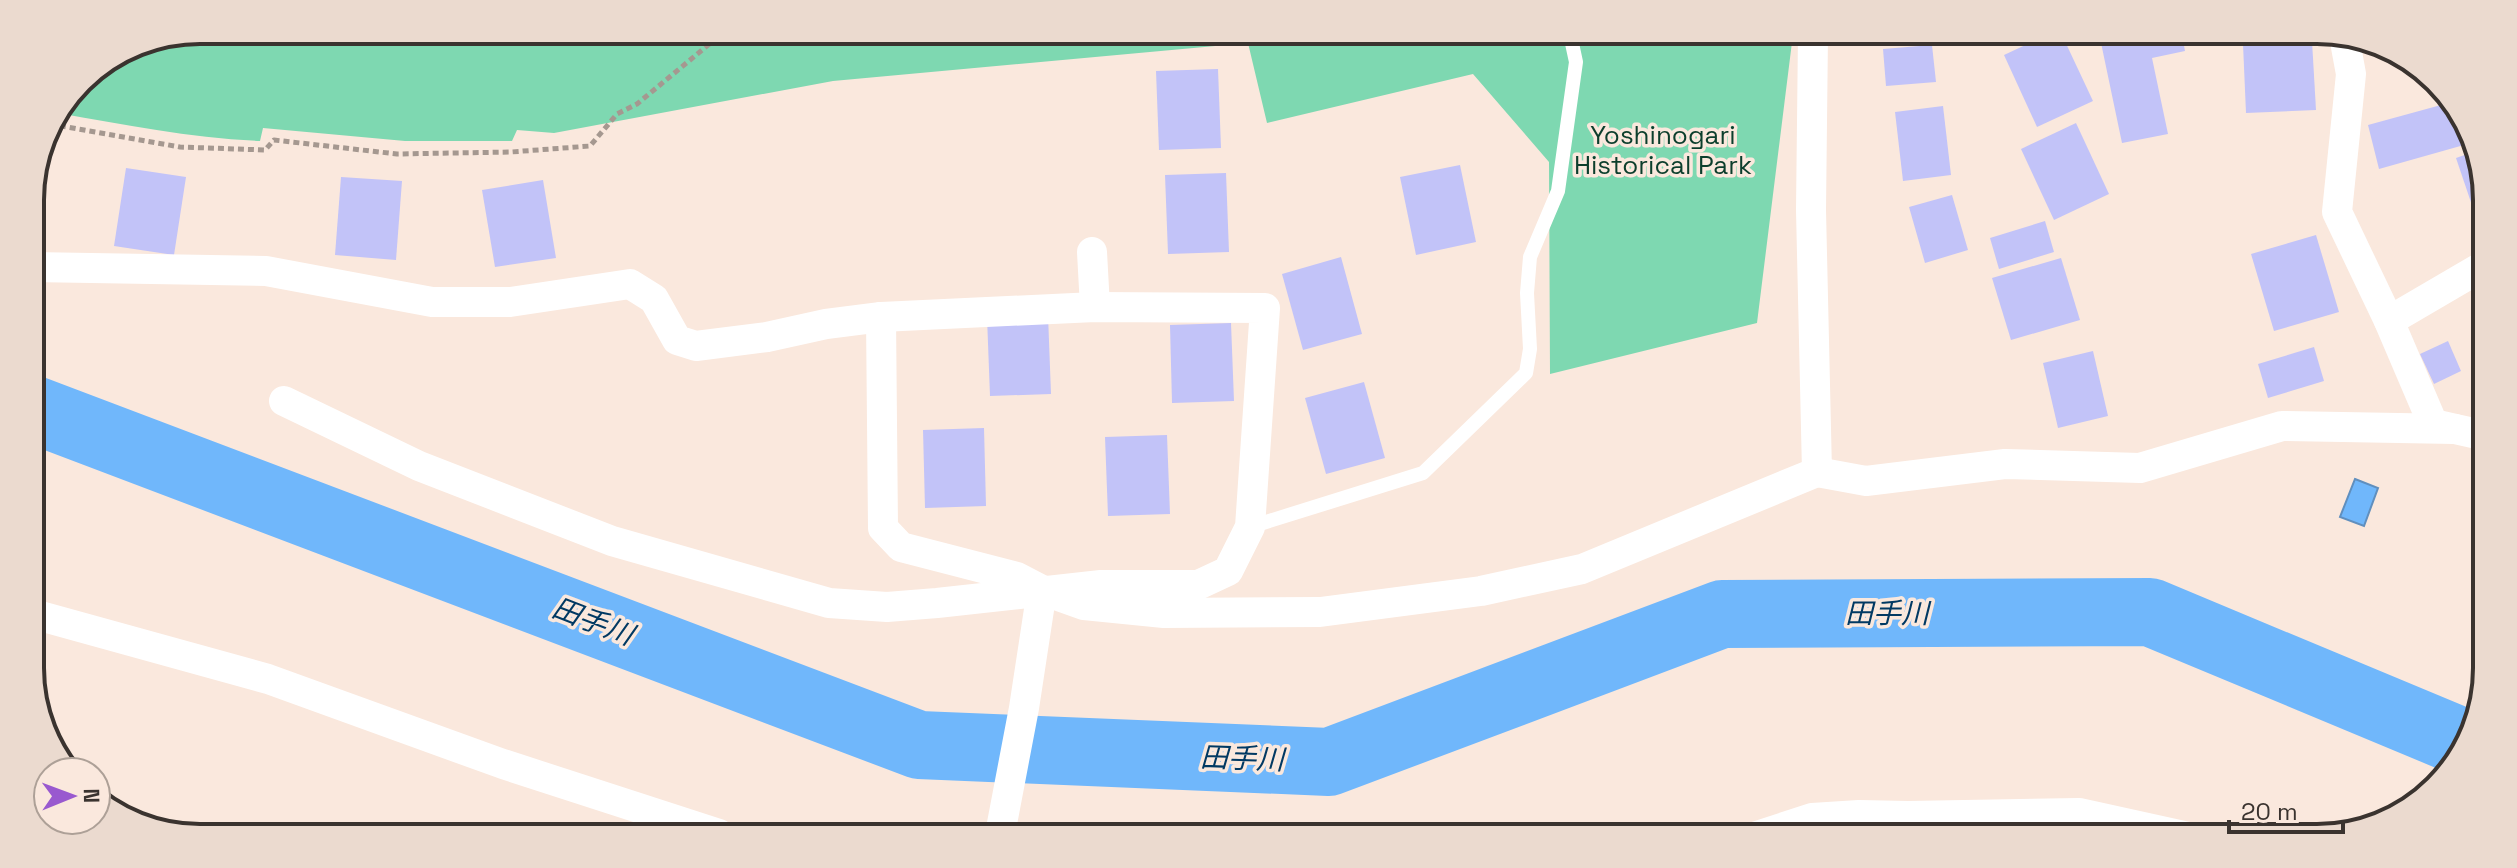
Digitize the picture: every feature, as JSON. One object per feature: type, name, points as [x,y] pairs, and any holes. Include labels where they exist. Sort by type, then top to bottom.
[{"type":"street","points":[[1813,44],[1811,210],[1817,472]]},
{"type":"street","points":[[2346,47],[2351,74],[2337,212],[2389,321],[2433,424],[2469,432]]},
{"type":"street","points":[[1092,252],[1095,307]]},
{"type":"street","points":[[44,267],[266,271],[432,302],[510,302],[630,284],[654,299],[677,340],[696,346],[881,317],[1095,307],[1265,308],[1250,527],[1228,571],[1198,585],[1101,585],[887,607],[829,603],[612,541],[419,466],[284,401]]},
{"type":"street","points":[[2389,321],[2473,272]]},
{"type":"street","points":[[881,317],[883,528],[901,547],[1017,577],[1084,605],[1164,613],[1320,612],[1481,591],[1582,569],[1817,472],[1866,481],[2005,464],[2140,468],[2282,426],[2469,432]]},
{"type":"street","points":[[1002,824],[1042,590]]},
{"type":"street","points":[[44,617],[268,679],[503,764],[688,824]]},
{"type":"street","points":[[1794,824],[1812,818],[1859,815],[2079,813],[2129,824]]},
{"type":"lane","points":[[1250,527],[1423,473],[1526,373],[1530,349],[1527,293],[1530,257],[1558,191],[1576,62],[1572,44]]},
{"type":"path","points":[[63,126],[180,147],[265,150],[274,140],[397,154],[511,152],[590,146],[617,114],[637,104],[709,44]]},
{"type":"green space","name":"Yoshinogari Historical Park","points":[[190,44],[1237,44],[833,81],[554,133],[517,130],[512,141],[405,141],[263,128],[260,141],[70,115],[97,83],[122,65],[150,52]]},
{"type":"green space","name":"Yoshinogari Historical Park","points":[[1248,44],[1792,44],[1757,323],[1550,374],[1549,162],[1473,74],[1267,123]]},
{"type":"water","points":[[2355,479],[2378,488],[2364,526],[2340,517]]},
{"type":"building","points":[[2028,44],[2066,44],[2093,101],[2037,127],[2004,55]]},
{"type":"building","points":[[2101,44],[2184,44],[2185,51],[2152,58],[2168,134],[2122,143]]},
{"type":"building","points":[[2243,44],[2312,44],[2316,110],[2246,113]]},
{"type":"building","points":[[1932,45],[1936,82],[1886,86],[1883,49]]},
{"type":"building","points":[[1218,69],[1221,148],[1159,150],[1156,71]]},
{"type":"building","points":[[2441,105],[2463,145],[2379,169],[2368,125]]},
{"type":"building","points":[[1943,106],[1951,175],[1903,181],[1895,112]]},
{"type":"building","points":[[2076,123],[2109,194],[2054,220],[2021,149]]},
{"type":"building","points":[[2466,154],[2473,208],[2456,158]]},
{"type":"building","points":[[1460,165],[1476,242],[1416,255],[1400,177]]},
{"type":"building","points":[[126,168],[186,177],[174,255],[114,246]]},
{"type":"building","points":[[1226,173],[1229,252],[1168,254],[1165,175]]},
{"type":"building","points":[[341,177],[402,181],[396,260],[335,255]]},
{"type":"building","points":[[543,180],[556,258],[495,267],[482,190]]},
{"type":"building","points":[[1952,195],[1968,250],[1925,263],[1909,207]]},
{"type":"building","points":[[2045,221],[2054,252],[1999,269],[1990,238]]},
{"type":"building","points":[[2316,235],[2339,312],[2274,331],[2251,254]]},
{"type":"building","points":[[1341,257],[1362,334],[1303,350],[1282,274]]},
{"type":"building","points":[[2061,258],[2080,320],[2011,340],[1992,278]]},
{"type":"building","points":[[1048,315],[1051,394],[990,396],[987,317]]},
{"type":"building","points":[[1231,323],[1234,401],[1172,403],[1170,325]]},
{"type":"building","points":[[2448,341],[2461,371],[2434,384],[2420,354]]},
{"type":"building","points":[[2314,347],[2324,381],[2268,398],[2258,364]]},
{"type":"building","points":[[2093,351],[2108,416],[2058,428],[2043,363]]},
{"type":"building","points":[[1364,382],[1385,458],[1326,474],[1305,398]]},
{"type":"building","points":[[984,428],[986,506],[925,508],[923,430]]},
{"type":"building","points":[[1167,435],[1170,514],[1108,516],[1105,437]]},
{"type":"waterway","name":"田手川","points":[[44,414],[919,745],[1329,762],[1722,614],[2150,612],[2455,739]]}]
